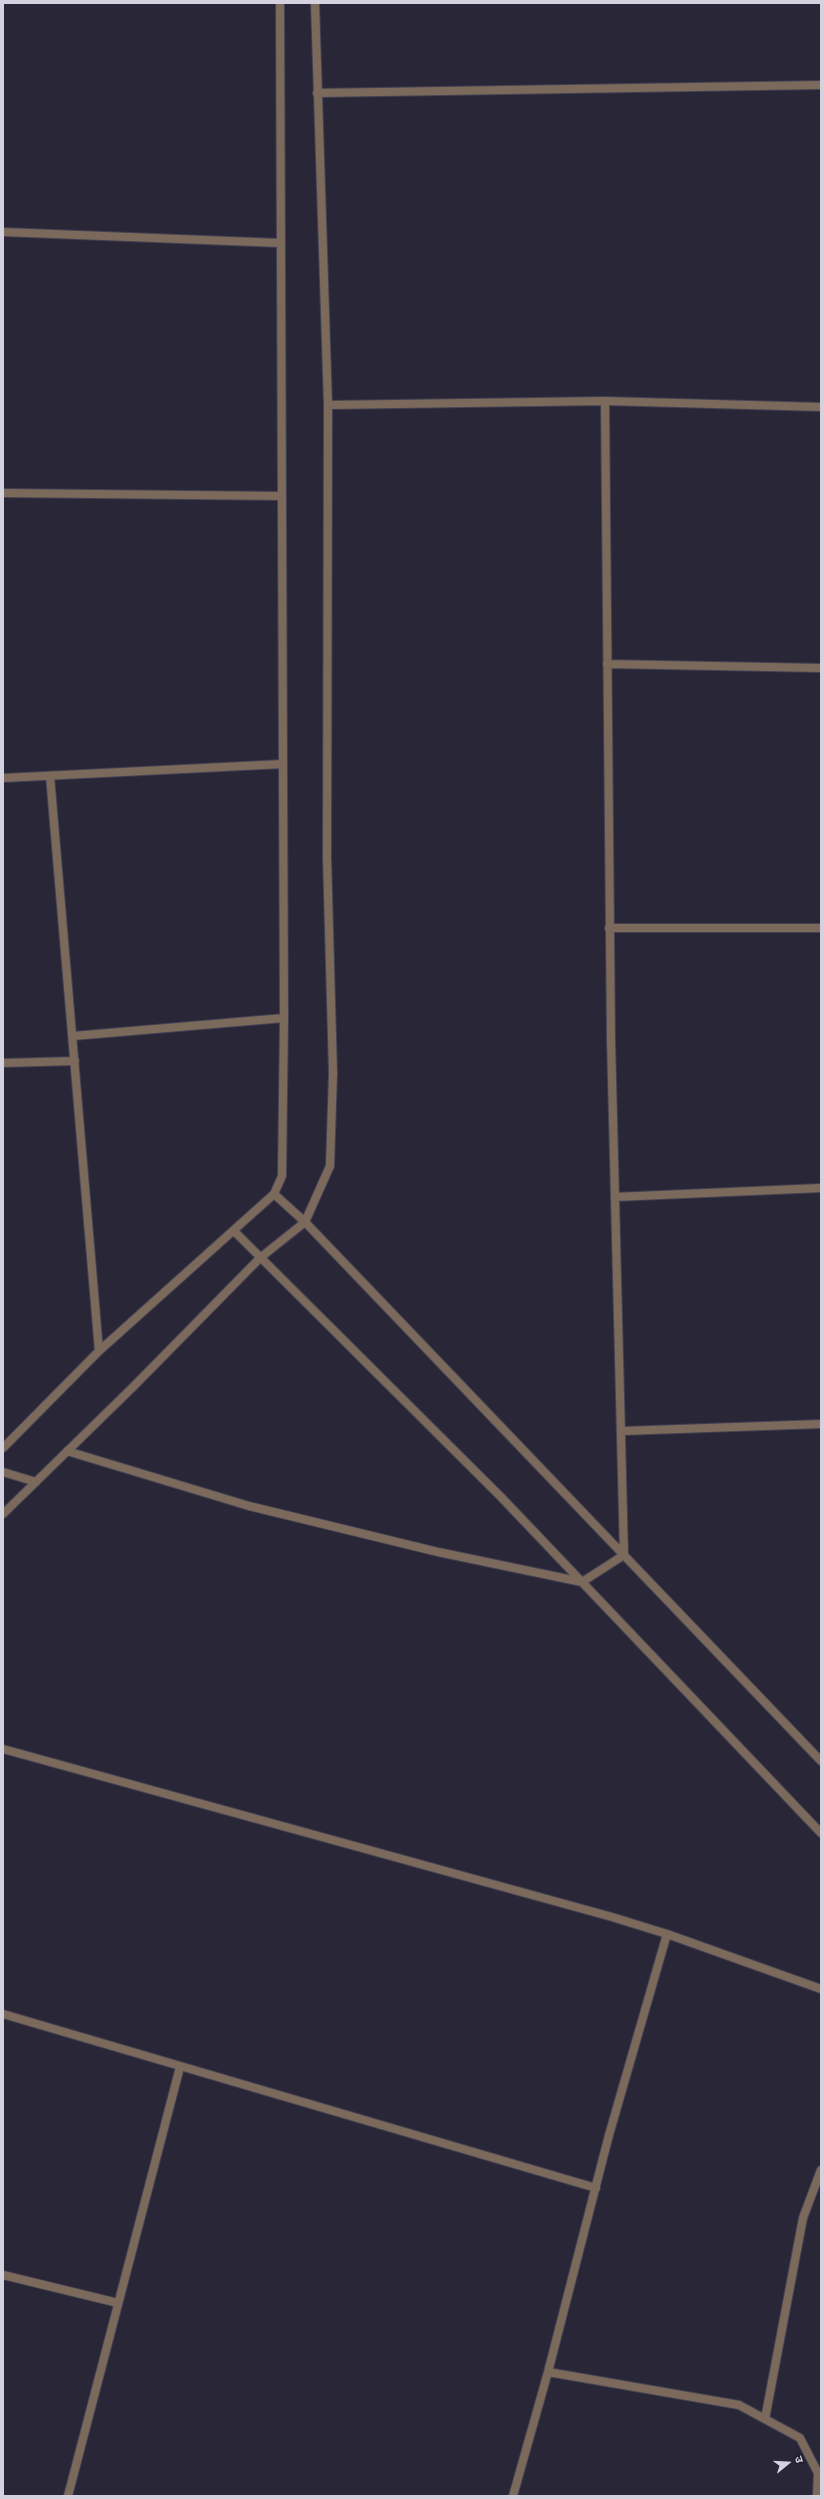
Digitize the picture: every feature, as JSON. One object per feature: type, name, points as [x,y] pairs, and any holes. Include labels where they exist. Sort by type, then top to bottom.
[{"type":"street","points":[[3,1448],[99,1350],[274,1194],[282,1176],[284,1018],[280,3]]},
{"type":"street","points":[[3,1514],[260,1258],[305,1222],[330,1166],[332,1096],[326,857],[328,405],[315,3]]},
{"type":"street","points":[[317,94],[821,85]]},
{"type":"street","points":[[3,232],[280,242]]},
{"type":"street","points":[[328,405],[605,401],[821,407]]},
{"type":"street","points":[[605,401],[609,928],[624,1555]]},
{"type":"street","points":[[3,493],[281,496]]},
{"type":"street","points":[[607,664],[821,668]]},
{"type":"street","points":[[3,778],[283,764]]},
{"type":"street","points":[[50,776],[99,1350]]},
{"type":"street","points":[[609,928],[821,928]]},
{"type":"street","points":[[73,1036],[284,1018]]},
{"type":"street","points":[[3,1064],[75,1061]]},
{"type":"street","points":[[615,1197],[821,1188]]},
{"type":"street","points":[[274,1194],[305,1222],[821,1762]]},
{"type":"street","points":[[234,1231],[501,1497],[821,1833]]},
{"type":"street","points":[[622,1431],[821,1424]]},
{"type":"street","points":[[67,1451],[249,1506],[438,1552],[582,1582],[624,1555]]},
{"type":"street","points":[[3,1472],[36,1482]]},
{"type":"street","points":[[3,1749],[173,1794],[667,1934],[821,1989]]},
{"type":"street","points":[[512,2496],[548,2372],[596,2188],[667,1934]]},
{"type":"street","points":[[3,2014],[596,2188]]},
{"type":"street","points":[[68,2496],[180,2067]]},
{"type":"street","points":[[765,2419],[803,2218],[821,2170]]},
{"type":"street","points":[[3,2274],[118,2303]]},
{"type":"street","points":[[548,2372],[739,2405],[800,2438],[818,2473],[817,2496]]}]
